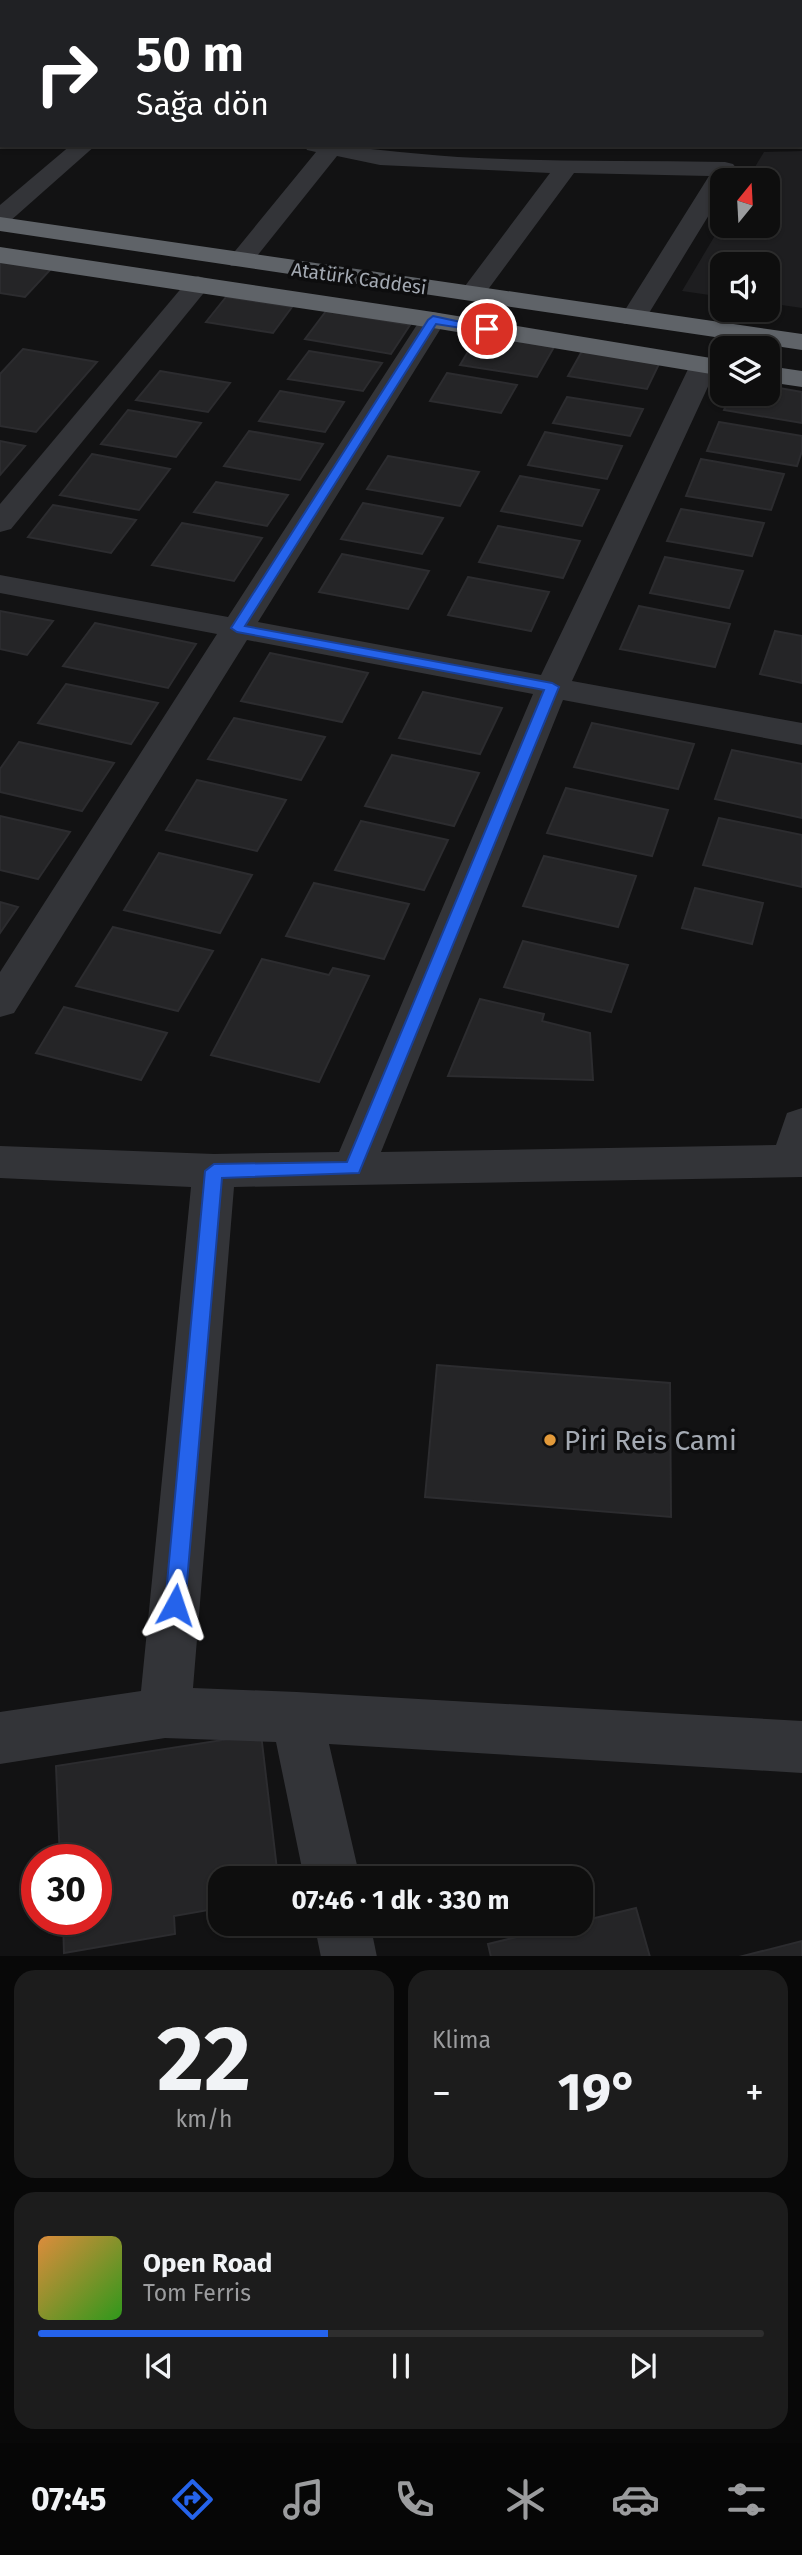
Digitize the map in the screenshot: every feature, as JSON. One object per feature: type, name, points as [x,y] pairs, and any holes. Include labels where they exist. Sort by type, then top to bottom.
[{"type":"highway","name":"Atatürk Caddesi","points":[[0,224],[802,342]]},
{"type":"highway","name":"Atatürk Caddesi","points":[[0,255],[433,320],[710,366]]},
{"type":"highway","points":[[780,376],[802,379]]},
{"type":"street","points":[[0,217],[83,147]]},
{"type":"street","points":[[240,261],[323,147],[380,158],[460,164],[725,169],[633,318]]},
{"type":"street","points":[[472,294],[567,166]]},
{"type":"street","points":[[0,523],[198,284]]},
{"type":"street","points":[[0,1003],[433,320]]},
{"type":"street","points":[[353,1168],[552,687],[710,373]]},
{"type":"street","points":[[0,584],[802,734]]},
{"type":"street","points":[[0,1162],[214,1171],[353,1168],[799,1148]]},
{"type":"street","points":[[165,1713],[214,1171]]},
{"type":"street","points":[[0,1738],[165,1713],[297,1717],[802,1747]]},
{"type":"street","points":[[297,1717],[329,1866]]},
{"type":"street","points":[[345,1936],[349,1956]]},
{"type":"shaded area","points":[[802,151],[802,308],[780,305],[780,252],[710,252],[710,295],[682,291],[713,238],[780,238],[780,168],[754,168],[764,152]]},
{"type":"building","points":[[0,261],[51,269],[25,297],[0,293]]},
{"type":"building","points":[[226,297],[292,307],[273,333],[206,322]]},
{"type":"building","points":[[326,311],[410,325],[391,354],[305,339]]},
{"type":"building","points":[[478,335],[554,347],[537,377],[460,365]]},
{"type":"building","points":[[23,349],[97,362],[36,432],[0,426],[0,374]]},
{"type":"building","points":[[309,351],[382,363],[363,391],[288,379]]},
{"type":"building","points":[[582,351],[659,364],[647,389],[568,376]]},
{"type":"building","points":[[160,371],[230,383],[208,412],[136,400]]},
{"type":"building","points":[[447,373],[517,385],[501,413],[430,401]]},
{"type":"building","points":[[780,388],[802,392],[802,423],[724,410],[726,406],[780,406]]},
{"type":"building","points":[[280,391],[344,402],[325,432],[259,421]]},
{"type":"building","points":[[567,397],[643,409],[630,436],[553,423]]},
{"type":"building","points":[[128,410],[201,423],[176,457],[101,444]]},
{"type":"building","points":[[719,422],[802,436],[802,451],[797,466],[707,451]]},
{"type":"building","points":[[249,431],[323,444],[300,480],[224,466]]},
{"type":"building","points":[[545,432],[622,446],[607,479],[528,465]]},
{"type":"building","points":[[0,441],[25,446],[0,475]]},
{"type":"building","points":[[92,454],[170,469],[139,510],[60,495]]},
{"type":"building","points":[[388,456],[479,472],[460,506],[367,489]]},
{"type":"building","points":[[701,459],[784,474],[771,510],[686,496]]},
{"type":"building","points":[[520,476],[599,490],[582,526],[501,511]]},
{"type":"building","points":[[216,482],[288,495],[267,526],[194,512]]},
{"type":"building","points":[[363,503],[443,518],[422,554],[341,539]]},
{"type":"building","points":[[53,505],[136,520],[111,553],[28,537]]},
{"type":"building","points":[[681,509],[764,523],[752,556],[667,541]]},
{"type":"building","points":[[182,523],[262,538],[234,581],[152,565]]},
{"type":"building","points":[[498,526],[580,541],[563,578],[479,562]]},
{"type":"building","points":[[342,554],[429,571],[408,609],[319,592]]},
{"type":"building","points":[[665,557],[743,571],[729,608],[650,593]]},
{"type":"building","points":[[468,577],[549,592],[531,631],[448,615]]},
{"type":"building","points":[[639,606],[730,624],[715,667],[620,649]]},
{"type":"building","points":[[0,611],[53,621],[27,655],[0,649]]},
{"type":"building","points":[[95,623],[196,644],[168,688],[63,666]]},
{"type":"building","points":[[775,631],[802,636],[802,683],[760,674]]},
{"type":"building","points":[[270,653],[368,673],[342,722],[241,701]]},
{"type":"building","points":[[66,684],[158,703],[131,744],[38,723]]},
{"type":"building","points":[[423,692],[502,708],[480,754],[399,738]]},
{"type":"building","points":[[234,718],[325,737],[301,780],[208,759]]},
{"type":"building","points":[[592,723],[694,744],[678,789],[574,767]]},
{"type":"building","points":[[19,742],[114,763],[82,811],[0,792],[0,769]]},
{"type":"building","points":[[732,750],[802,764],[802,818],[715,799]]},
{"type":"building","points":[[392,755],[479,773],[454,826],[365,806]]},
{"type":"building","points":[[197,780],[286,800],[257,851],[166,830]]},
{"type":"building","points":[[566,788],[668,810],[652,856],[547,833]]},
{"type":"building","points":[[0,816],[70,832],[38,879],[0,870]]},
{"type":"building","points":[[719,818],[802,835],[802,887],[703,865]]},
{"type":"building","points":[[361,821],[448,840],[424,890],[335,870]]},
{"type":"building","points":[[159,853],[252,875],[220,933],[124,910]]},
{"type":"building","points":[[544,856],[636,876],[618,927],[523,906]]},
{"type":"building","points":[[314,883],[409,904],[384,959],[286,936]]},
{"type":"building","points":[[695,888],[763,903],[752,944],[682,928]]},
{"type":"building","points":[[0,902],[18,907],[0,933]]},
{"type":"building","points":[[113,927],[213,951],[178,1011],[76,986]]},
{"type":"building","points":[[523,941],[628,965],[611,1012],[504,987]]},
{"type":"building","points":[[262,959],[329,975],[333,968],[369,976],[319,1082],[211,1055]]},
{"type":"building","points":[[480,999],[544,1014],[542,1021],[590,1033],[593,1080],[448,1076]]},
{"type":"building","points":[[64,1007],[167,1033],[141,1080],[36,1053]]},
{"type":"building","name":"Piri Reis Cami","points":[[437,1365],[670,1383],[671,1517],[425,1497]]},
{"type":"building","points":[[261,1734],[277,1866],[208,1866],[208,1910],[174,1916],[175,1934],[64,1953],[63,1935],[112,1935],[112,1844],[59,1844],[56,1766]]},
{"type":"building","points":[[636,1908],[650,1956],[491,1956],[488,1944],[521,1936],[593,1936],[593,1918]]},
{"type":"building","points":[[802,1941],[802,1956],[743,1956]]},
{"type":"place","name":"Piri Reis Cami","points":[[550,1440]]},
{"type":"route","points":[[175,1605],[214,1171],[353,1168],[552,687],[237,628],[433,320],[487,329]]}]
